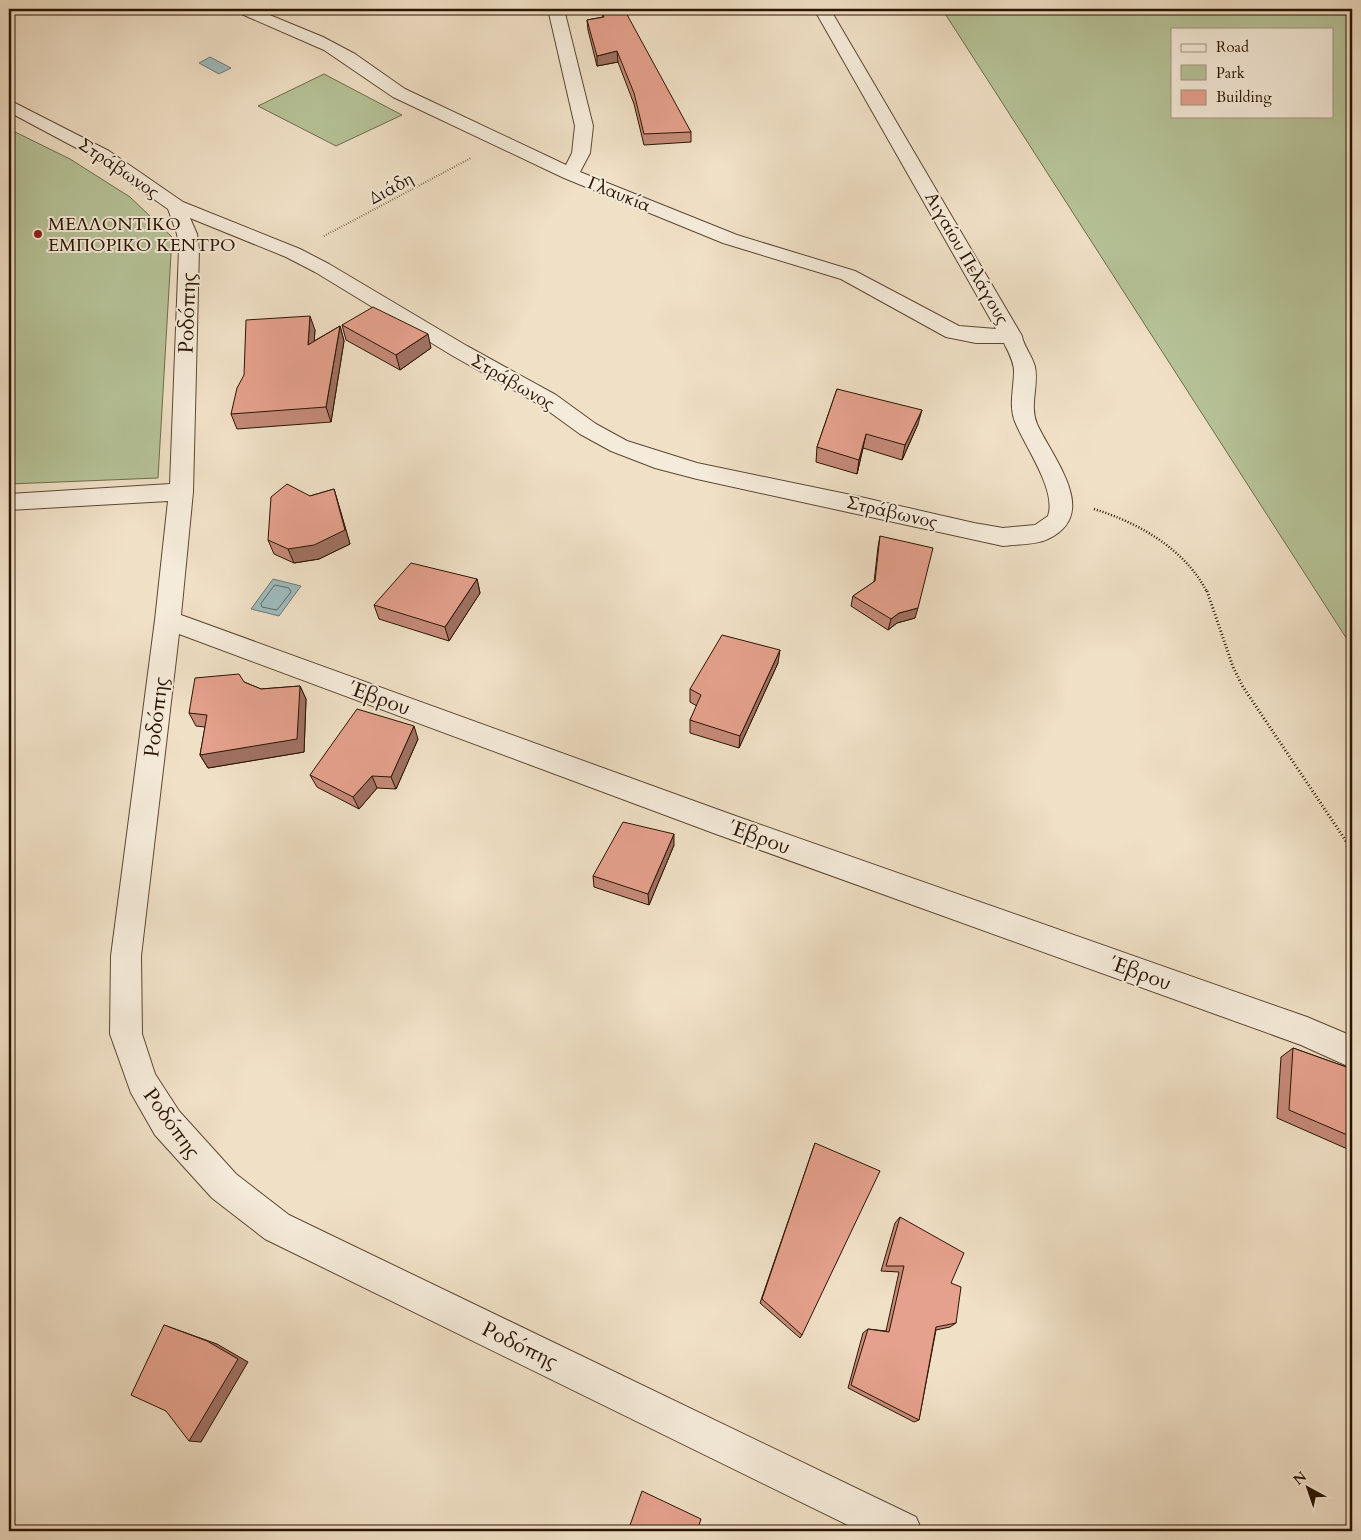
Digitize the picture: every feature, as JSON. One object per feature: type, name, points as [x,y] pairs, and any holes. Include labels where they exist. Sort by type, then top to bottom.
[{"type":"street","name":"Γλαυκία","points":[[242,9],[329,46],[352,60],[398,94],[570,174],[730,239],[836,270],[953,332],[976,336],[1012,336]]},
{"type":"street","points":[[556,9],[584,126],[581,153],[570,174]]},
{"type":"street","name":"Αιγαίου Πελάγους","points":[[822,9],[1012,336],[1025,369],[1022,410],[1057,484],[1060,512]]},
{"type":"street","name":"Στράβωνος","points":[[9,105],[103,155],[176,206],[293,253],[322,268],[460,351],[530,389],[588,429],[638,454],[697,471],[856,504],[982,534],[1004,537],[1030,535],[1040,532],[1060,512]]},
{"type":"street","name":"Ροδόπης","points":[[176,206],[187,234],[189,249],[180,492],[168,620],[126,956],[126,1034],[142,1082],[167,1123],[224,1186],[277,1227],[902,1531]]},
{"type":"street","points":[[9,502],[180,492]]},
{"type":"street","name":"Έβρου","points":[[168,620],[717,822],[1307,1032],[1352,1052]]},
{"type":"path","name":"Διάδη","points":[[293,253],[500,142]]},
{"type":"path","points":[[1060,512],[1116,514],[1155,535],[1190,566],[1211,600],[1242,684],[1352,850]]},
{"type":"green space","points":[[942,9],[1352,9],[1352,647]]},
{"type":"green space","points":[[324,74],[402,115],[336,146],[258,106]]},
{"type":"green space","points":[[9,129],[70,159],[130,197],[172,237],[158,478],[9,484]]},
{"type":"water","points":[[210,57],[231,68],[219,74],[199,63]]},
{"type":"water","points":[[273,579],[301,586],[279,616],[251,609]]},
{"type":"building","points":[[611,9],[624,9],[691,132],[644,134],[634,93],[617,51],[597,56],[587,20],[604,17],[602,13]]},
{"type":"building","points":[[373,307],[428,334],[396,355],[342,325]]},
{"type":"building","points":[[310,316],[308,345],[340,326],[326,407],[231,414],[237,388],[244,375],[246,320]]},
{"type":"building","points":[[837,389],[922,410],[905,445],[866,434],[859,460],[817,447]]},
{"type":"building","points":[[287,484],[310,496],[334,489],[345,530],[314,545],[288,549],[268,540],[271,497]]},
{"type":"building","points":[[880,536],[933,548],[918,608],[899,613],[891,619],[853,596],[875,581]]},
{"type":"building","points":[[411,563],[477,579],[445,627],[374,605]]},
{"type":"building","points":[[722,635],[780,650],[740,736],[690,720],[701,695],[690,689]]},
{"type":"building","points":[[239,674],[244,682],[261,689],[300,686],[297,739],[200,755],[207,715],[189,713],[195,678]]},
{"type":"building","points":[[357,709],[414,726],[391,777],[372,776],[353,797],[310,775]]},
{"type":"building","points":[[623,822],[674,834],[648,894],[593,876]]},
{"type":"building","points":[[1293,1048],[1352,1069],[1352,1137],[1289,1110]]},
{"type":"building","points":[[815,1143],[880,1171],[802,1335],[762,1299]]},
{"type":"building","points":[[900,1217],[964,1253],[951,1283],[961,1287],[956,1323],[936,1327],[919,1420],[851,1385],[868,1329],[889,1332],[904,1266],[886,1266]]},
{"type":"building","points":[[164,1325],[207,1341],[238,1359],[189,1441],[166,1411],[131,1395]]},
{"type":"building","points":[[642,1491],[701,1519],[697,1531],[628,1531]]},
{"type":"place","name":"ΜΕΛΛΟΝΤΙΚΟ ΕΜΠΟΡΙΚΟ ΚΕΝΤΡΟ","points":[[38,234]]}]
